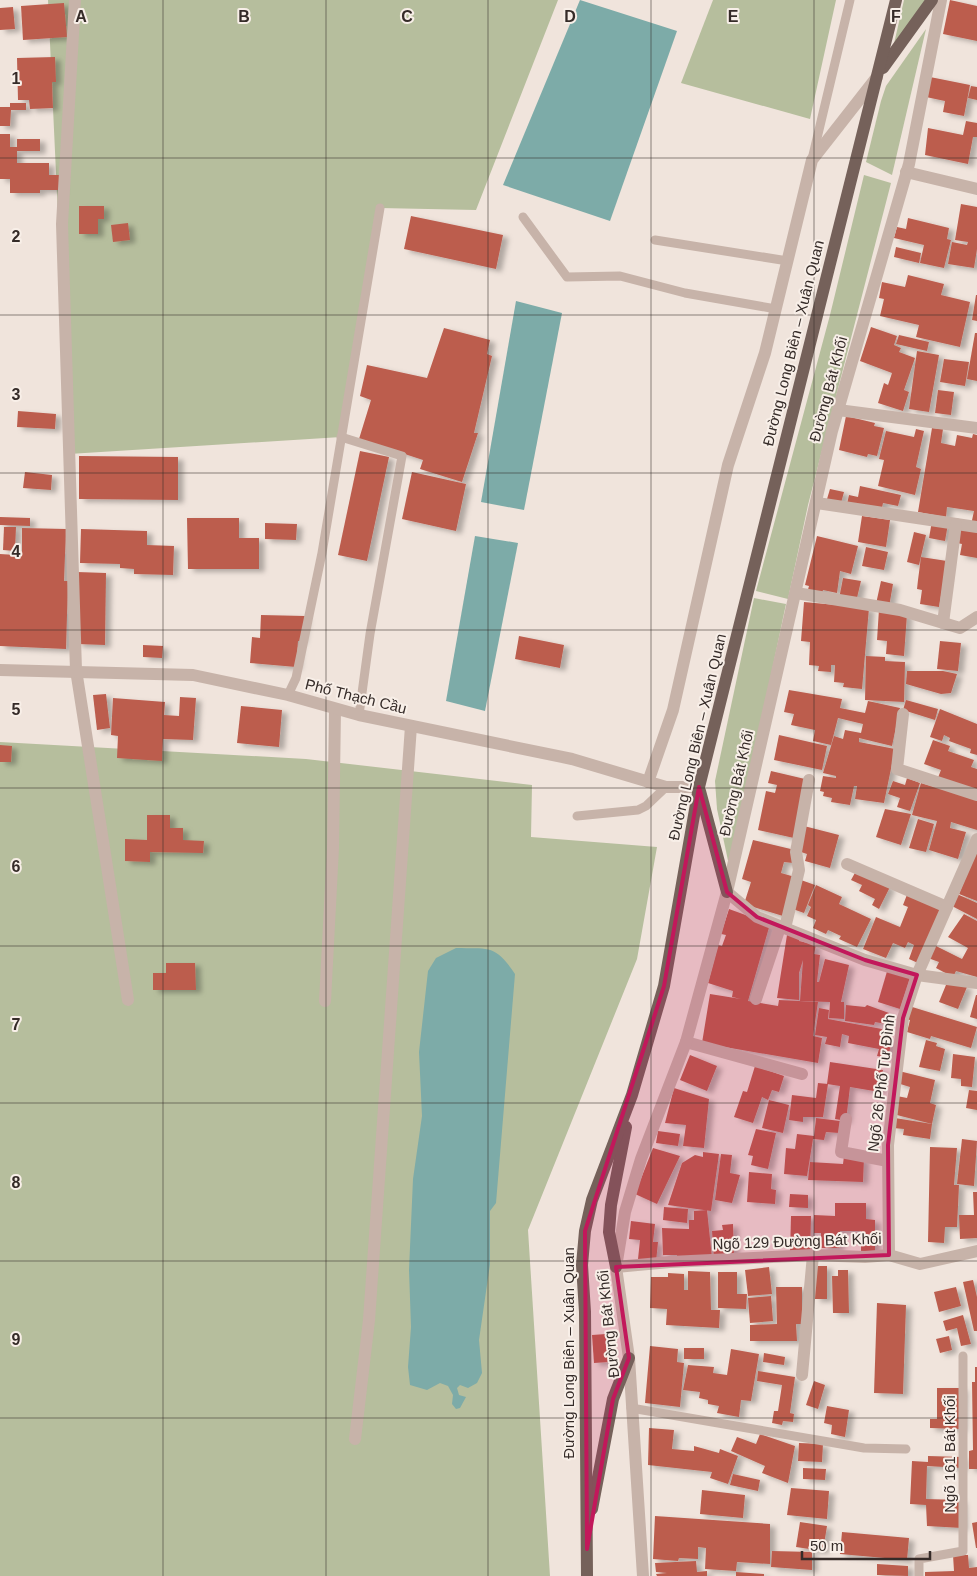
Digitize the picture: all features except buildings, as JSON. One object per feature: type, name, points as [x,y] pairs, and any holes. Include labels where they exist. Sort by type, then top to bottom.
[{"type":"main road","name":"Đường Long Biên – Xuân Quan","points":[[587,1576],[585,1312],[582,1265],[585,1231],[592,1200],[632,1095],[664,986],[699,787],[896,0]]},
{"type":"main road","points":[[879,74],[932,0]]},
{"type":"main road","points":[[699,787],[727,892]]},
{"type":"main road","points":[[616,1267],[609,1232],[611,1205],[632,1095]]},
{"type":"main road","points":[[587,1549],[593,1500],[613,1399],[629,1358]]},
{"type":"street","points":[[75,0],[62,224],[76,670],[128,1000]]},
{"type":"street","name":"Đường Bát Khối","points":[[642,1576],[629,1358],[616,1267],[625,1212],[641,1159],[686,1042],[727,892],[838,410],[906,172],[941,0]]},
{"type":"street","points":[[648,782],[673,710],[728,465],[765,353],[812,160],[879,74]]},
{"type":"street","points":[[906,172],[977,189]]},
{"type":"street","points":[[838,410],[977,428]]},
{"type":"street","points":[[817,503],[977,527]]},
{"type":"street","points":[[943,623],[956,524]]},
{"type":"street","points":[[796,593],[900,610],[960,628],[977,617]]},
{"type":"street","name":"Phố Thạch Cầu","points":[[0,670],[76,670],[193,675],[288,695],[359,716],[572,759],[666,787],[699,787]]},
{"type":"street","points":[[325,1001],[332,848],[335,709]]},
{"type":"street","points":[[903,714],[897,770],[977,795]]},
{"type":"street","points":[[355,1439],[368,1320],[411,726]]},
{"type":"street","points":[[756,998],[782,928],[799,870],[796,852],[809,780]]},
{"type":"street","name":"Ngõ 26 Phố Tư Đình","points":[[889,1255],[888,1144],[903,1018],[916,975],[977,839]]},
{"type":"street","points":[[847,864],[947,907]]},
{"type":"street","points":[[727,892],[757,917],[865,960],[916,975],[977,983]]},
{"type":"street","points":[[686,1042],[802,1074]]},
{"type":"street","points":[[846,1119],[841,1152],[888,1161]]},
{"type":"street","name":"Ngõ 129 Đường Bát Khối","points":[[616,1267],[670,1262],[813,1255],[865,1257],[889,1255],[920,1264],[977,1251]]},
{"type":"street","points":[[802,1375],[813,1255]]},
{"type":"lane","points":[[812,160],[850,0]]},
{"type":"lane","points":[[288,695],[296,678],[322,553],[380,208]]},
{"type":"lane","points":[[523,218],[567,277],[620,276],[686,293],[776,308]]},
{"type":"lane","points":[[655,240],[788,261]]},
{"type":"lane","points":[[341,437],[402,456],[370,634],[359,716]]},
{"type":"lane","points":[[577,816],[638,810],[646,806],[666,787]]},
{"type":"lane","name":"Ngõ 161 Bát Khối","points":[[919,1576],[920,1559],[963,1551],[963,1356]]},
{"type":"lane","points":[[631,1408],[864,1448],[906,1449]]},
{"type":"highlighted area","points":[[699,787],[727,892],[757,917],[865,960],[917,975],[903,1018],[888,1145],[889,1255],[616,1267],[629,1358],[613,1399],[587,1549],[585,1231],[664,986]]},
{"type":"green space","points":[[48,0],[558,0],[476,210],[380,208],[341,437],[69,454]]},
{"type":"green space","points":[[713,0],[836,0],[810,119],[681,83]]},
{"type":"green space","points":[[904,0],[928,0],[893,48]]},
{"type":"green space","points":[[926,29],[892,175],[866,162],[886,86]]},
{"type":"green space","points":[[864,175],[891,183],[808,505],[788,599],[756,591],[830,315]]},
{"type":"green space","points":[[754,598],[786,604],[730,870],[717,809],[715,781]]},
{"type":"green space","points":[[0,742],[306,759],[532,785],[531,837],[657,847],[637,959],[528,1230],[550,1576],[0,1576]]},
{"type":"water","points":[[580,0],[677,31],[610,221],[503,185]]},
{"type":"water","points":[[516,301],[562,313],[524,510],[481,502]]},
{"type":"water","points":[[475,536],[518,543],[485,711],[446,701]]},
{"type":"water","points":[[456,948],[490,950],[502,957],[515,974],[496,1203],[490,1211],[490,1264],[479,1340],[482,1373],[477,1383],[468,1388],[460,1385],[457,1388],[459,1395],[466,1397],[460,1408],[456,1409],[452,1404],[453,1395],[448,1386],[440,1383],[427,1390],[410,1385],[408,1367],[411,1327],[409,1270],[413,1179],[422,1116],[419,1052],[428,971],[436,958]]}]
